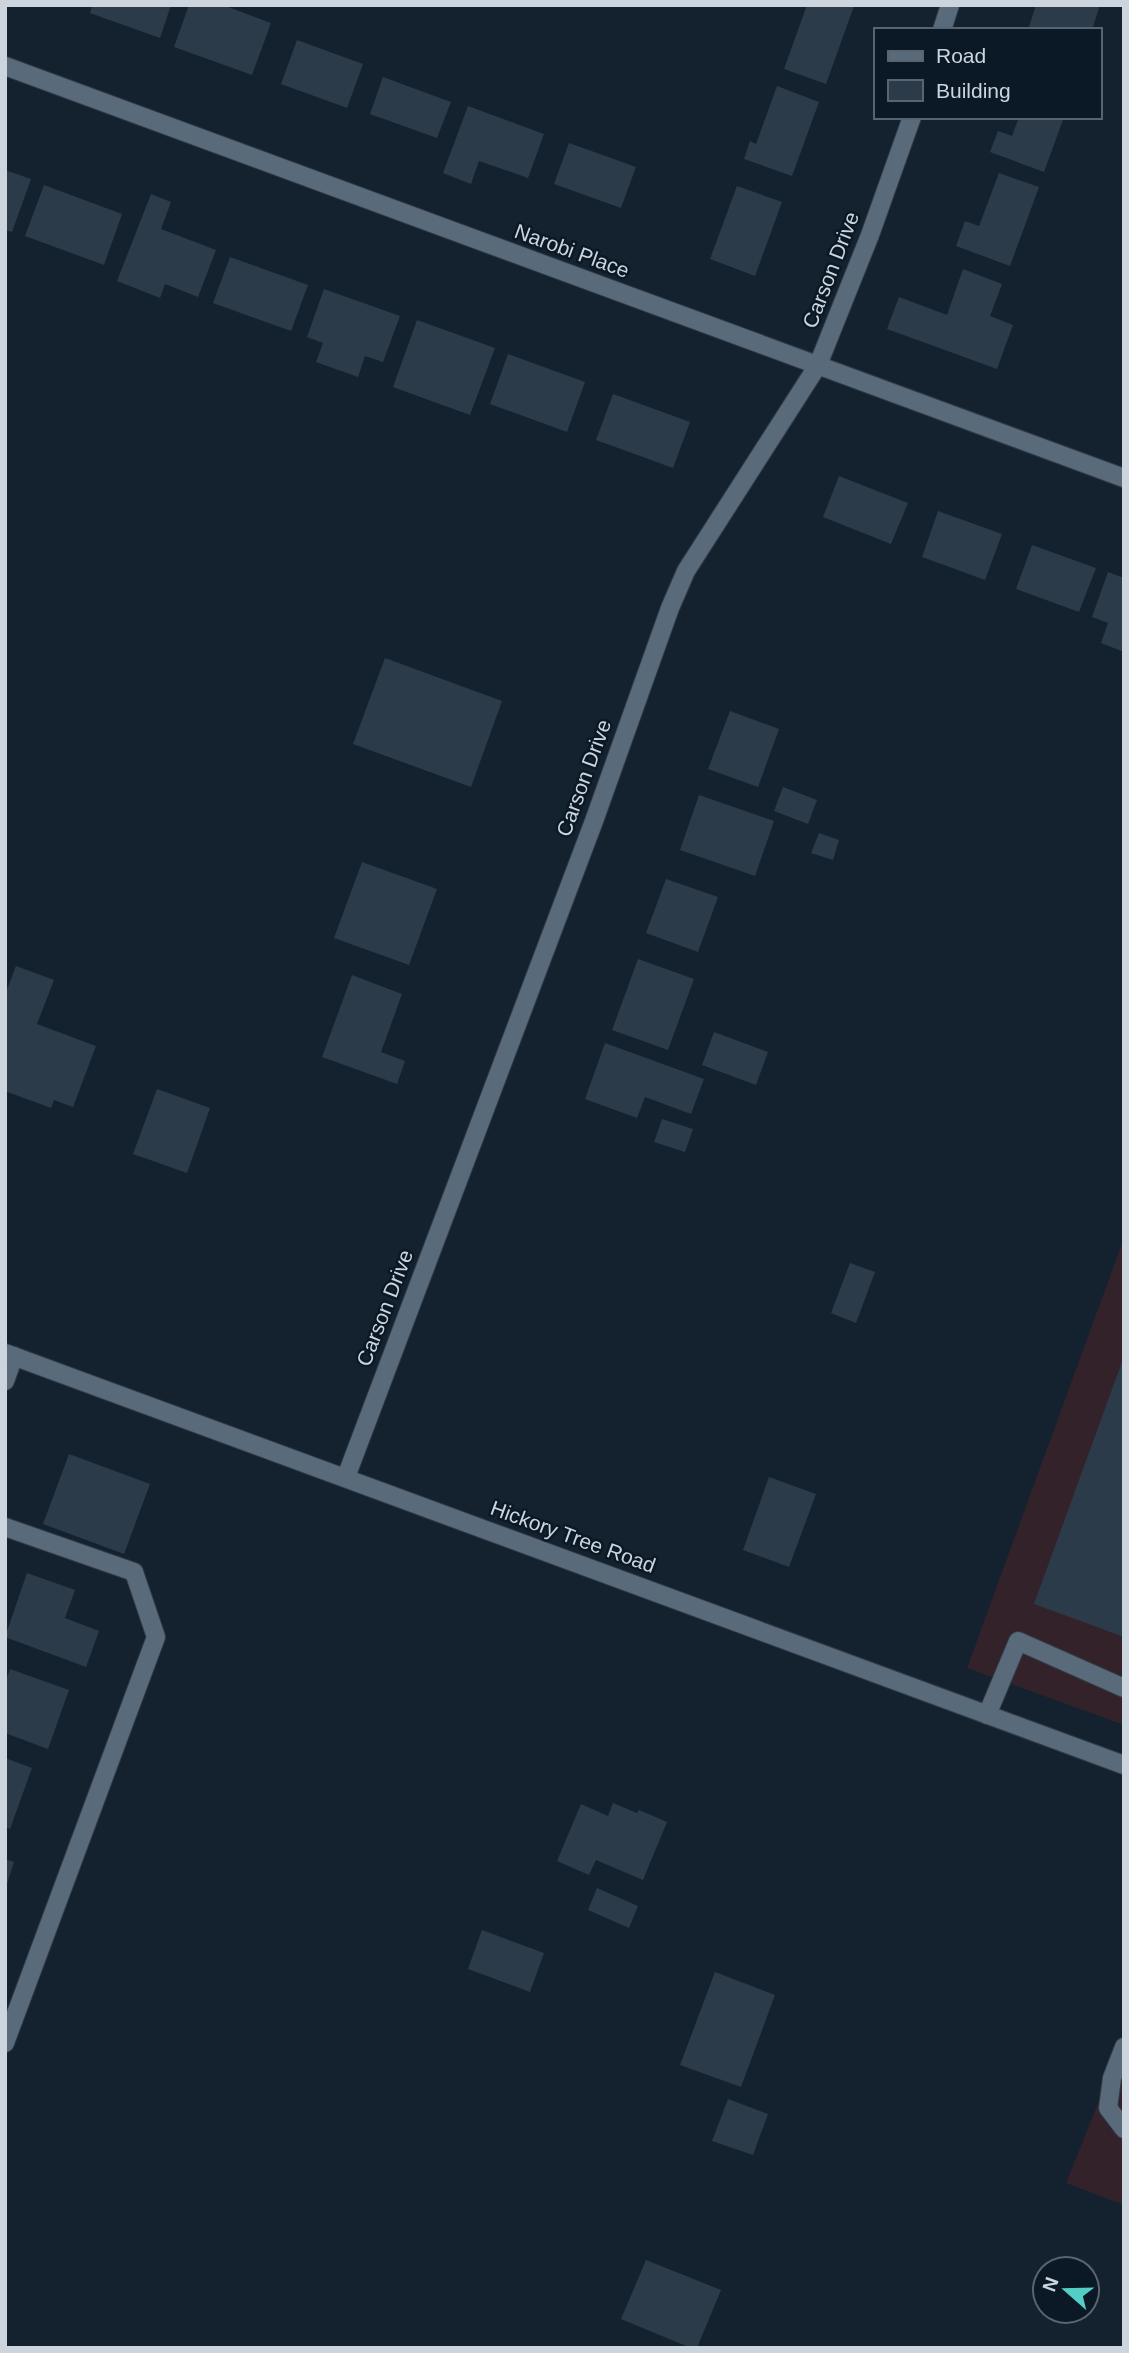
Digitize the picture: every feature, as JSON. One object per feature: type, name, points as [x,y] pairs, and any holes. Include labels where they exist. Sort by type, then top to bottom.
[{"type":"street","points":[[943,28],[950,5]]},
{"type":"street","name":"Narobi Place","points":[[5,66],[1124,478]]},
{"type":"street","name":"Carson Drive","points":[[346,1477],[594,821],[670,608],[686,571],[818,365],[870,235],[911,119]]},
{"type":"street","points":[[5,1381],[10,1355]]},
{"type":"street","name":"Hickory Tree Road","points":[[10,1355],[1124,1765]]},
{"type":"street","points":[[5,1527],[134,1572],[156,1637],[5,2043]]},
{"type":"street","points":[[987,1715],[1018,1641],[1124,1688]]},
{"type":"street","points":[[1124,2047],[1112,2078],[1108,2108],[1124,2129]]},
{"type":"shaded area","points":[[1124,1238],[1124,1725],[967,1668]]},
{"type":"shaded area","points":[[1124,2039],[1124,2205],[1066,2183]]},
{"type":"building","points":[[92,5],[171,5],[160,38],[90,13]]},
{"type":"building","points":[[189,5],[223,5],[271,23],[252,75],[174,47]]},
{"type":"building","points":[[807,5],[854,6],[826,84],[784,69]]},
{"type":"building","points":[[1036,5],[1100,5],[1093,28],[1029,28]]},
{"type":"building","points":[[297,40],[363,64],[347,108],[281,84]]},
{"type":"building","points":[[383,77],[451,102],[437,138],[370,114]]},
{"type":"building","points":[[777,86],[819,102],[792,176],[744,159],[750,141],[756,144]]},
{"type":"building","points":[[468,106],[544,134],[528,178],[479,161],[471,184],[443,173]]},
{"type":"building","points":[[1018,119],[1063,119],[1044,172],[990,152],[998,131],[1012,136]]},
{"type":"building","points":[[569,143],[636,167],[621,208],[554,184]]},
{"type":"building","points":[[5,170],[31,179],[12,232],[5,230]]},
{"type":"building","points":[[999,173],[1039,187],[1010,266],[956,246],[965,221],[979,226]]},
{"type":"building","points":[[44,185],[122,214],[104,265],[25,236]]},
{"type":"building","points":[[737,186],[782,202],[755,276],[710,259]]},
{"type":"building","points":[[151,194],[171,202],[161,229],[216,250],[198,297],[165,284],[160,298],[117,281]]},
{"type":"building","points":[[230,257],[308,285],[291,331],[213,303]]},
{"type":"building","points":[[963,269],[1002,284],[990,316],[1013,325],[997,369],[887,329],[899,297],[947,315]]},
{"type":"building","points":[[324,289],[400,316],[383,362],[365,356],[358,377],[316,362],[323,343],[307,337]]},
{"type":"building","points":[[417,320],[495,348],[470,415],[393,387]]},
{"type":"building","points":[[508,354],[585,382],[567,432],[490,404]]},
{"type":"building","points":[[613,394],[690,422],[673,468],[596,440]]},
{"type":"building","points":[[839,476],[908,503],[891,544],[823,517]]},
{"type":"building","points":[[938,511],[1002,534],[985,580],[922,557]]},
{"type":"building","points":[[1032,545],[1096,568],[1079,612],[1016,589]]},
{"type":"building","points":[[1108,572],[1124,578],[1124,652],[1101,643],[1108,623],[1092,617]]},
{"type":"building","points":[[385,658],[502,701],[471,787],[353,744]]},
{"type":"building","points":[[730,711],[779,729],[758,787],[708,769]]},
{"type":"building","points":[[783,787],[817,800],[808,824],[774,811]]},
{"type":"building","points":[[699,795],[774,821],[755,876],[680,850]]},
{"type":"building","points":[[819,833],[839,840],[833,860],[811,853]]},
{"type":"building","points":[[362,862],[437,889],[409,965],[334,938]]},
{"type":"building","points":[[666,879],[718,897],[698,952],[646,933]]},
{"type":"building","points":[[638,959],[694,979],[668,1050],[612,1030]]},
{"type":"building","points":[[16,966],[54,980],[37,1024],[96,1046],[73,1107],[54,1100],[51,1108],[5,1091],[5,995]]},
{"type":"building","points":[[352,975],[402,994],[381,1052],[405,1061],[397,1084],[322,1057]]},
{"type":"building","points":[[714,1032],[768,1052],[756,1085],[702,1065]]},
{"type":"building","points":[[605,1043],[704,1079],[691,1114],[645,1097],[637,1118],[585,1099]]},
{"type":"building","points":[[157,1089],[210,1108],[187,1173],[133,1154]]},
{"type":"building","points":[[662,1119],[693,1129],[685,1152],[654,1142]]},
{"type":"building","points":[[850,1263],[875,1272],[856,1323],[831,1313]]},
{"type":"building","points":[[1124,1359],[1124,1637],[1034,1604]]},
{"type":"building","points":[[69,1454],[150,1484],[124,1554],[43,1524]]},
{"type":"building","points":[[769,1477],[816,1494],[789,1567],[743,1550]]},
{"type":"building","points":[[27,1573],[75,1590],[65,1618],[99,1631],[86,1667],[5,1637]]},
{"type":"building","points":[[10,1669],[69,1690],[48,1749],[5,1733],[5,1684]]},
{"type":"building","points":[[5,1758],[32,1768],[10,1829],[5,1827]]},
{"type":"building","points":[[613,1803],[667,1822],[643,1880],[596,1860],[589,1875],[557,1861],[581,1804],[608,1816]]},
{"type":"building","points":[[5,1859],[14,1862],[6,1887],[5,1887]]},
{"type":"building","points":[[597,1888],[638,1906],[629,1928],[588,1910]]},
{"type":"building","points":[[482,1930],[544,1953],[530,1992],[468,1969]]},
{"type":"building","points":[[715,1972],[775,1995],[741,2087],[680,2065]]},
{"type":"building","points":[[728,2099],[768,2114],[753,2155],[712,2141]]},
{"type":"building","points":[[646,2260],[721,2290],[697,2348],[691,2348],[621,2319]]}]
